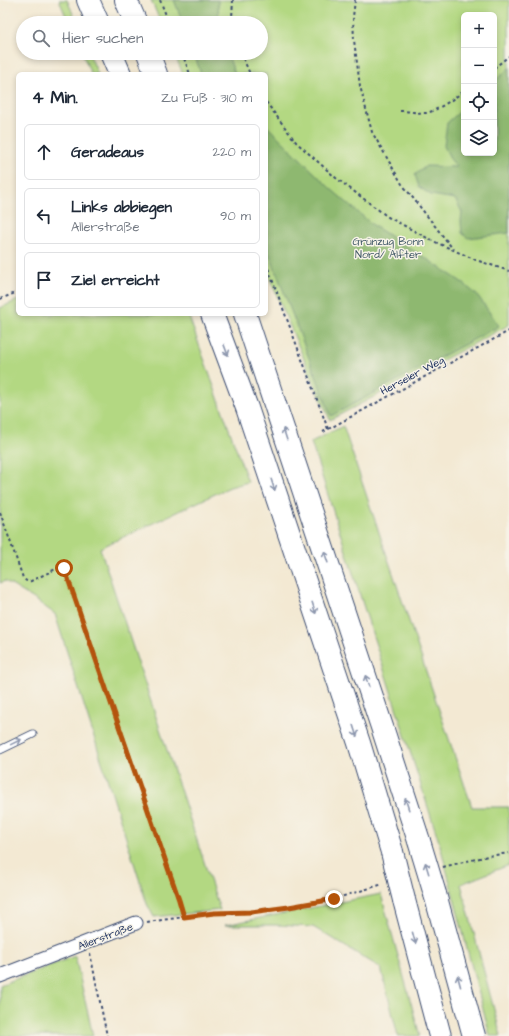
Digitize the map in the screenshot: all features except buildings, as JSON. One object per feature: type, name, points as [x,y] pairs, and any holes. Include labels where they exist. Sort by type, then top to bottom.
[{"type":"highway","points":[[88,0],[95,16]]},
{"type":"highway","points":[[126,0],[133,16]]},
{"type":"highway","points":[[114,60],[119,72]]},
{"type":"highway","points":[[151,60],[155,72]]},
{"type":"highway","points":[[213,316],[247,408],[359,743],[392,852],[440,1036]]},
{"type":"highway","points":[[246,316],[419,841],[474,1036]]},
{"type":"street","name":"Allerstraße","points":[[0,976],[136,923]]},
{"type":"lane","points":[[0,750],[33,734]]},
{"type":"path","points":[[160,0],[166,16]]},
{"type":"path","points":[[232,16],[233,0]]},
{"type":"path","points":[[355,0],[353,18],[354,40],[360,86],[372,132],[402,184],[454,250]]},
{"type":"path","points":[[497,66],[509,56]]},
{"type":"path","points":[[185,60],[189,72]]},
{"type":"path","points":[[244,60],[249,72]]},
{"type":"path","points":[[400,111],[430,112],[461,93]]},
{"type":"path","points":[[268,105],[296,142],[336,178],[388,217],[433,241],[476,260],[509,271]]},
{"type":"path","points":[[268,268],[328,430]]},
{"type":"path","points":[[0,299],[16,293]]},
{"type":"path","name":"Herseler Weg","points":[[323,432],[509,332]]},
{"type":"path","points":[[0,512],[25,580],[28,582],[31,581],[60,567],[64,568],[65,570],[184,917]]},
{"type":"path","points":[[445,866],[488,856],[509,853]]},
{"type":"path","name":"Allerstraße","points":[[136,923],[214,913],[251,912],[289,907],[334,899],[380,885]]},
{"type":"path","points":[[85,943],[89,949],[107,1036]]},
{"type":"green space","points":[[59,0],[67,0],[74,16],[66,16]]},
{"type":"green space","name":"Grünzug Bonn Nord/ Alfter","points":[[151,0],[509,0],[509,325],[330,420],[268,275],[268,72],[182,72],[177,60],[268,60],[268,16],[158,16]]},
{"type":"green space","points":[[174,0],[218,0],[219,16],[180,16]]},
{"type":"green space","points":[[85,60],[92,60],[97,72],[90,72]]},
{"type":"green space","points":[[196,60],[230,60],[234,72],[200,72]]},
{"type":"green space","points":[[509,68],[509,233],[468,238],[462,233],[462,212],[455,199],[431,195],[419,187],[415,175],[426,166],[457,167],[451,160],[444,146],[447,123],[461,111],[461,156],[497,156],[497,79]]},
{"type":"green space","points":[[268,127],[331,189],[374,226],[463,283],[478,296],[499,326],[331,416],[268,250]]},
{"type":"green space","points":[[16,301],[16,316],[189,316],[248,482],[230,487],[100,548],[220,910],[154,917],[147,904],[55,614],[5,581],[0,583],[0,308]]},
{"type":"green space","points":[[343,426],[472,807],[509,807],[509,865],[461,884],[501,1036],[490,1036],[440,845],[311,442]]},
{"type":"green space","points":[[381,894],[420,1036],[398,1036],[381,968],[313,927],[225,925]]},
{"type":"green space","points":[[75,956],[93,1036],[0,1036],[0,985]]},
{"type":"route","points":[[64,568],[184,917],[214,913],[251,912],[334,899]]}]
